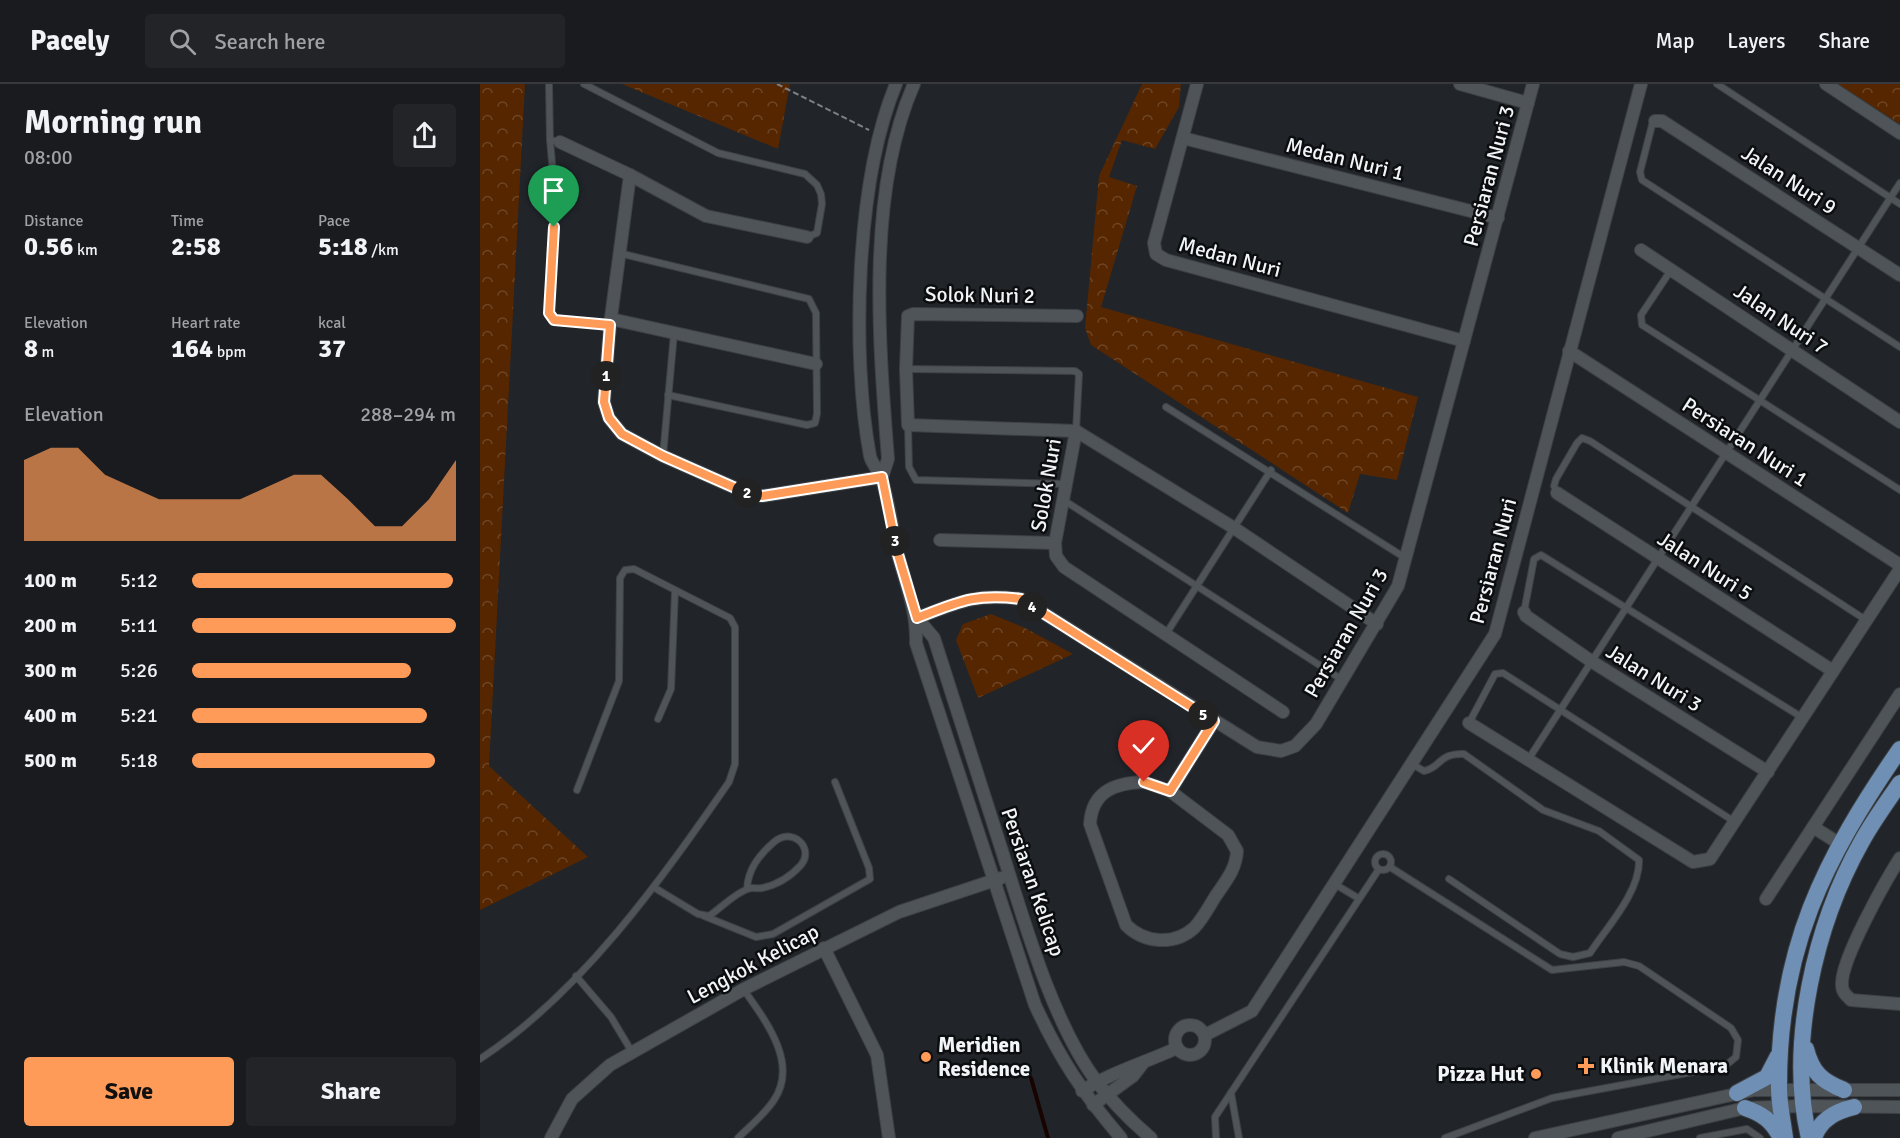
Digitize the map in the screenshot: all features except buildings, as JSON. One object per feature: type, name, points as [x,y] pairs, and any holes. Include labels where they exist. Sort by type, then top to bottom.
[{"type":"main road","points":[[1783,1138],[1780,1098],[1781,1047],[1794,954],[1807,916],[1840,844],[1861,805],[1900,749]]},
{"type":"main road","points":[[1809,1138],[1801,1098],[1811,977],[1824,930],[1862,841],[1900,783]]},
{"type":"main road","points":[[1804,1042],[1815,1075],[1828,1084],[1844,1090]]},
{"type":"main road","points":[[1737,1093],[1767,1077],[1781,1047]]},
{"type":"main road","points":[[1814,1138],[1826,1119],[1839,1111],[1854,1107]]},
{"type":"main road","points":[[1745,1108],[1760,1113],[1772,1122],[1783,1138]]},
{"type":"street","name":"Persiaran Kelicap","points":[[896,84],[873,161],[861,286],[862,391],[871,459],[882,477],[897,551],[917,618],[916,643],[1035,1005],[1055,1048],[1082,1091],[1121,1138]]},
{"type":"street","name":"Persiaran Kelicap","points":[[882,477],[888,459],[880,357],[878,294],[881,256],[888,180],[905,105],[914,84]]},
{"type":"street","name":"Medan Nuri","points":[[1197,84],[1154,243],[1156,254],[1166,260],[1464,341]]},
{"type":"street","points":[[1460,84],[1528,103]]},
{"type":"street","name":"Persiaran Nuri 3","points":[[917,618],[961,602],[990,595],[1021,599],[1257,747],[1281,751],[1295,746],[1316,723],[1377,624],[1398,586],[1408,559],[1533,84]]},
{"type":"street","name":"Persiaran Nuri","points":[[1205,1035],[1252,1011],[1332,882],[1412,764],[1495,634],[1641,84]]},
{"type":"street","points":[[1826,84],[1900,133]]},
{"type":"street","name":"Jalan Nuri 9","points":[[1656,121],[1662,121],[1900,274]]},
{"type":"street","name":"Medan Nuri 1","points":[[1183,138],[1498,218]]},
{"type":"street","points":[[555,141],[630,175],[706,216],[807,237]]},
{"type":"street","points":[[630,175],[618,253],[604,402],[609,418],[622,434],[663,456],[749,494],[762,496],[882,477]]},
{"type":"street","name":"Jalan Nuri 7","points":[[1641,250],[1900,422]]},
{"type":"street","points":[[864,255],[881,256]]},
{"type":"street","name":"Solok Nuri 2","points":[[908,425],[906,321],[913,314],[1077,316]]},
{"type":"street","points":[[611,322],[674,333],[816,364]]},
{"type":"street","name":"Persiaran Nuri 1","points":[[1569,351],[1900,565]]},
{"type":"street","points":[[908,425],[1076,431]]},
{"type":"street","name":"Solok Nuri","points":[[1283,712],[1064,567],[1056,556],[1055,543],[1065,501],[1076,431],[1234,528],[1377,624]]},
{"type":"street","name":"Jalan Nuri 5","points":[[1557,494],[1833,671]]},
{"type":"street","points":[[940,540],[1055,543]]},
{"type":"street","points":[[1469,723],[1693,862],[1702,862],[1710,859],[1900,570]]},
{"type":"street","name":"Jalan Nuri 3","points":[[1524,612],[1526,616],[1591,661],[1768,772]]},
{"type":"street","name":"Persiaran Kelicap","points":[[917,618],[934,638],[1009,875],[1053,996],[1072,1039],[1097,1081],[1124,1114],[1151,1138]]},
{"type":"street","points":[[1766,898],[1900,694]]},
{"type":"street","points":[[1170,791],[1214,721]]},
{"type":"street","points":[[1144,782],[1170,791],[1235,842],[1236,861],[1232,872],[1196,926],[1185,935],[1168,940],[1148,939],[1136,935],[1126,925],[1090,824],[1091,811],[1097,797],[1110,788],[1127,783],[1144,782]]},
{"type":"street","points":[[1814,826],[1840,844]]},
{"type":"street","points":[[1900,858],[1887,878],[1845,965],[1841,984],[1844,993],[1851,1000],[1900,1004]]},
{"type":"street","name":"Lengkok Kelicap","points":[[551,1138],[572,1099],[609,1065],[744,989],[899,912],[1009,875]]},
{"type":"street","points":[[824,948],[877,1056],[889,1138]]},
{"type":"street","points":[[1186,1025],[1198,1027],[1205,1035],[1204,1048],[1197,1054],[1183,1054],[1177,1048],[1175,1037],[1186,1025]]},
{"type":"street","points":[[1082,1091],[1125,1067],[1143,1063],[1177,1048]]},
{"type":"street","points":[[1093,1105],[1133,1076],[1143,1063]]},
{"type":"street","points":[[1801,1098],[1844,1090],[1900,1090]]},
{"type":"street","points":[[1535,1138],[1737,1093],[1801,1098],[1854,1107],[1900,1107]]},
{"type":"street","points":[[1618,1138],[1780,1098]]},
{"type":"lane","points":[[549,84],[555,141],[555,196],[549,313],[554,320],[562,322],[611,322]]},
{"type":"lane","points":[[584,84],[718,153],[805,174],[817,185],[822,204],[817,233],[807,237]]},
{"type":"lane","points":[[1717,84],[1900,204]]},
{"type":"lane","points":[[1656,121],[1652,125],[1640,172],[1642,180],[1900,347]]},
{"type":"lane","points":[[1527,761],[1900,183]]},
{"type":"lane","points":[[618,253],[809,299],[816,313],[817,414],[814,423],[807,425],[668,395]]},
{"type":"lane","points":[[1672,270],[1641,315],[1642,325],[1761,398],[1900,490]]},
{"type":"lane","points":[[663,456],[674,333]]},
{"type":"lane","points":[[906,369],[1075,371],[1079,374],[1076,431]]},
{"type":"lane","points":[[1166,406],[1408,559]]},
{"type":"lane","points":[[908,425],[909,467],[916,480],[1068,484]]},
{"type":"lane","points":[[1557,494],[1554,486],[1556,479],[1582,438],[1867,620]]},
{"type":"lane","points":[[1166,635],[1270,470]]},
{"type":"lane","points":[[1065,501],[1341,679]]},
{"type":"lane","points":[[1524,612],[1537,555],[1541,555],[1803,718]]},
{"type":"lane","points":[[480,1059],[517,1035],[576,976],[655,888],[729,782],[735,764],[735,627],[730,618],[634,569],[626,570],[620,578],[619,681],[577,790]]},
{"type":"lane","points":[[658,719],[671,689],[675,591]]},
{"type":"lane","points":[[1469,723],[1498,672],[1735,822]]},
{"type":"lane","points":[[1412,764],[1424,771],[1430,770],[1440,759],[1450,753],[1464,754],[1543,810],[1599,831],[1639,860],[1639,870],[1630,891],[1590,953],[1573,957],[1560,954],[1449,879]]},
{"type":"lane","points":[[655,888],[704,916],[756,937],[773,934],[870,879],[869,868],[835,782]]},
{"type":"lane","points":[[704,916],[710,916],[747,889],[762,888],[787,878],[803,863],[805,857],[803,846],[792,836],[779,837],[751,868],[747,889]]},
{"type":"lane","points":[[1378,869],[1375,862],[1382,855],[1389,857],[1389,867]]},
{"type":"lane","points":[[1378,869],[1386,870],[1389,867]]},
{"type":"lane","points":[[1389,867],[1552,970],[1624,962],[1639,966],[1731,1028],[1738,1040],[1736,1057],[1725,1066],[1551,1098],[1445,1138]]},
{"type":"lane","points":[[1216,1138],[1215,1117],[1378,869]]},
{"type":"lane","points":[[1332,882],[1358,898]]},
{"type":"lane","points":[[576,976],[611,1017],[632,1052]]},
{"type":"lane","points":[[738,1138],[774,1101],[783,1072],[774,1033],[744,989]]},
{"type":"lane","points":[[1231,1093],[1239,1138]]},
{"type":"lane","points":[[1700,1138],[1747,1130],[1760,1138]]},
{"type":"path","points":[[777,84],[879,136]]},
{"type":"green space","points":[[480,84],[525,84],[489,766],[588,857],[480,910]]},
{"type":"green space","points":[[622,84],[790,84],[778,149]]},
{"type":"green space","points":[[1142,84],[1181,84],[1179,107],[1155,149],[1122,140],[1109,177],[1137,186],[1101,307],[1418,397],[1397,480],[1360,474],[1348,513],[1091,345],[1085,328],[1099,176]]},
{"type":"green space","points":[[1838,84],[1900,84],[1900,124]]},
{"type":"green space","points":[[991,614],[1025,628],[1073,654],[978,698],[956,640],[963,624]]},
{"type":"waterway","points":[[1031,1078],[1048,1138]]},
{"type":"place","name":"Meridien Residence","points":[[926,1057]]},
{"type":"place","name":"Klinik Menara","points":[[1586,1066]]},
{"type":"place","name":"Pizza Hut","points":[[1536,1074]]},
{"type":"route","points":[[554,227],[549,313],[554,320],[562,322],[610,325],[604,402],[609,418],[622,434],[663,456],[749,494],[762,496],[882,477],[897,551],[917,618],[961,602],[990,595],[1021,599],[1214,721],[1170,791],[1144,782]]}]
